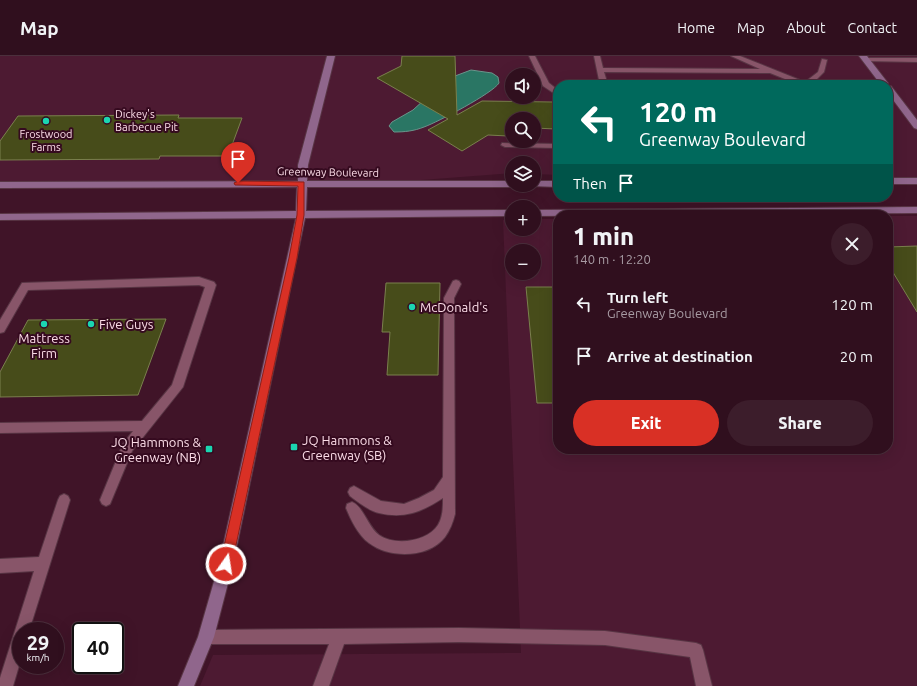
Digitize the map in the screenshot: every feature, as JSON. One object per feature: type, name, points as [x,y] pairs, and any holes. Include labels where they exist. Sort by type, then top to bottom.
[{"type":"street","points":[[186,686],[206,637],[226,564],[293,258],[301,215],[303,165],[331,56]]},
{"type":"street","points":[[864,58],[881,80]]},
{"type":"street","points":[[893,95],[917,126]]},
{"type":"street","points":[[893,181],[917,181]]},
{"type":"street","name":"Greenway Boulevard","points":[[0,185],[505,184]]},
{"type":"street","points":[[541,184],[553,184]]},
{"type":"street","points":[[893,210],[917,210]]},
{"type":"street","points":[[0,217],[505,213]]},
{"type":"street","points":[[541,213],[553,213]]},
{"type":"lane","points":[[532,56],[546,84],[553,90]]},
{"type":"lane","points":[[597,56],[603,80]]},
{"type":"lane","points":[[734,56],[794,80]]},
{"type":"lane","points":[[864,58],[917,60]]},
{"type":"lane","points":[[813,80],[820,75],[824,68],[824,60]]},
{"type":"lane","points":[[601,70],[771,71]]},
{"type":"lane","points":[[541,146],[553,146]]},
{"type":"lane","points":[[0,329],[25,286],[199,281],[211,285],[177,387],[127,448],[106,500]]},
{"type":"lane","points":[[352,508],[366,531],[378,542],[394,548],[420,546],[439,535],[445,526],[449,511],[449,298],[456,284]]},
{"type":"lane","points":[[0,428],[145,426]]},
{"type":"lane","points":[[354,492],[379,507],[404,510],[423,503],[438,494],[449,480]]},
{"type":"lane","points":[[25,622],[64,500]]},
{"type":"lane","points":[[0,566],[44,564]]},
{"type":"lane","points":[[206,637],[458,636],[605,638],[696,650],[704,686]]},
{"type":"lane","points":[[321,686],[339,637]]},
{"type":"lane","points":[[5,686],[12,664]]},
{"type":"shaded area","points":[[0,56],[917,56],[917,181],[893,181],[893,80],[553,80],[553,175],[541,174],[541,156],[505,156],[505,174],[356,185],[0,185]]},
{"type":"shaded area","points":[[471,70],[492,73],[498,77],[499,83],[495,88],[476,100],[452,114],[424,127],[409,131],[394,132],[389,126],[392,122],[413,110],[447,79]]},
{"type":"shaded area","points":[[893,216],[917,216],[917,686],[200,686],[213,655],[521,653],[505,280],[541,280],[541,244],[505,244],[505,268],[503,220],[505,220],[505,236],[541,236],[541,219],[553,219],[553,454],[893,454]]},
{"type":"building","points":[[402,56],[455,56],[457,115],[482,101],[505,101],[505,104],[541,104],[541,102],[553,102],[553,129],[541,128],[541,112],[505,112],[505,136],[488,135],[462,151],[428,130],[448,119],[377,78],[401,66]]},
{"type":"building","points":[[179,115],[178,118],[242,118],[228,156],[160,156],[159,159],[0,160],[0,141],[18,116]]},
{"type":"building","points":[[917,246],[917,312],[893,272],[893,247]]},
{"type":"building","name":"McDonald's","points":[[386,283],[440,283],[438,375],[387,375],[390,332],[382,332]]},
{"type":"building","points":[[526,287],[553,287],[553,403],[537,403]]},
{"type":"building","points":[[166,319],[138,395],[0,397],[0,372],[28,320]]},
{"type":"place","name":"Dickey's Barbecue Pit","points":[[107,120]]},
{"type":"place","name":"Frostwood Farms","points":[[46,121]]},
{"type":"place","name":"McDonald's","points":[[412,307]]},
{"type":"place","name":"Mattress Firm","points":[[44,324]]},
{"type":"place","name":"Five Guys","points":[[91,324]]},
{"type":"place","name":"JQ Hammons & Greenway (SB)","points":[[294,447]]},
{"type":"place","name":"JQ Hammons & Greenway (NB)","points":[[209,449]]},
{"type":"route","points":[[226,564],[293,258],[301,215],[302,184],[238,183]]}]
